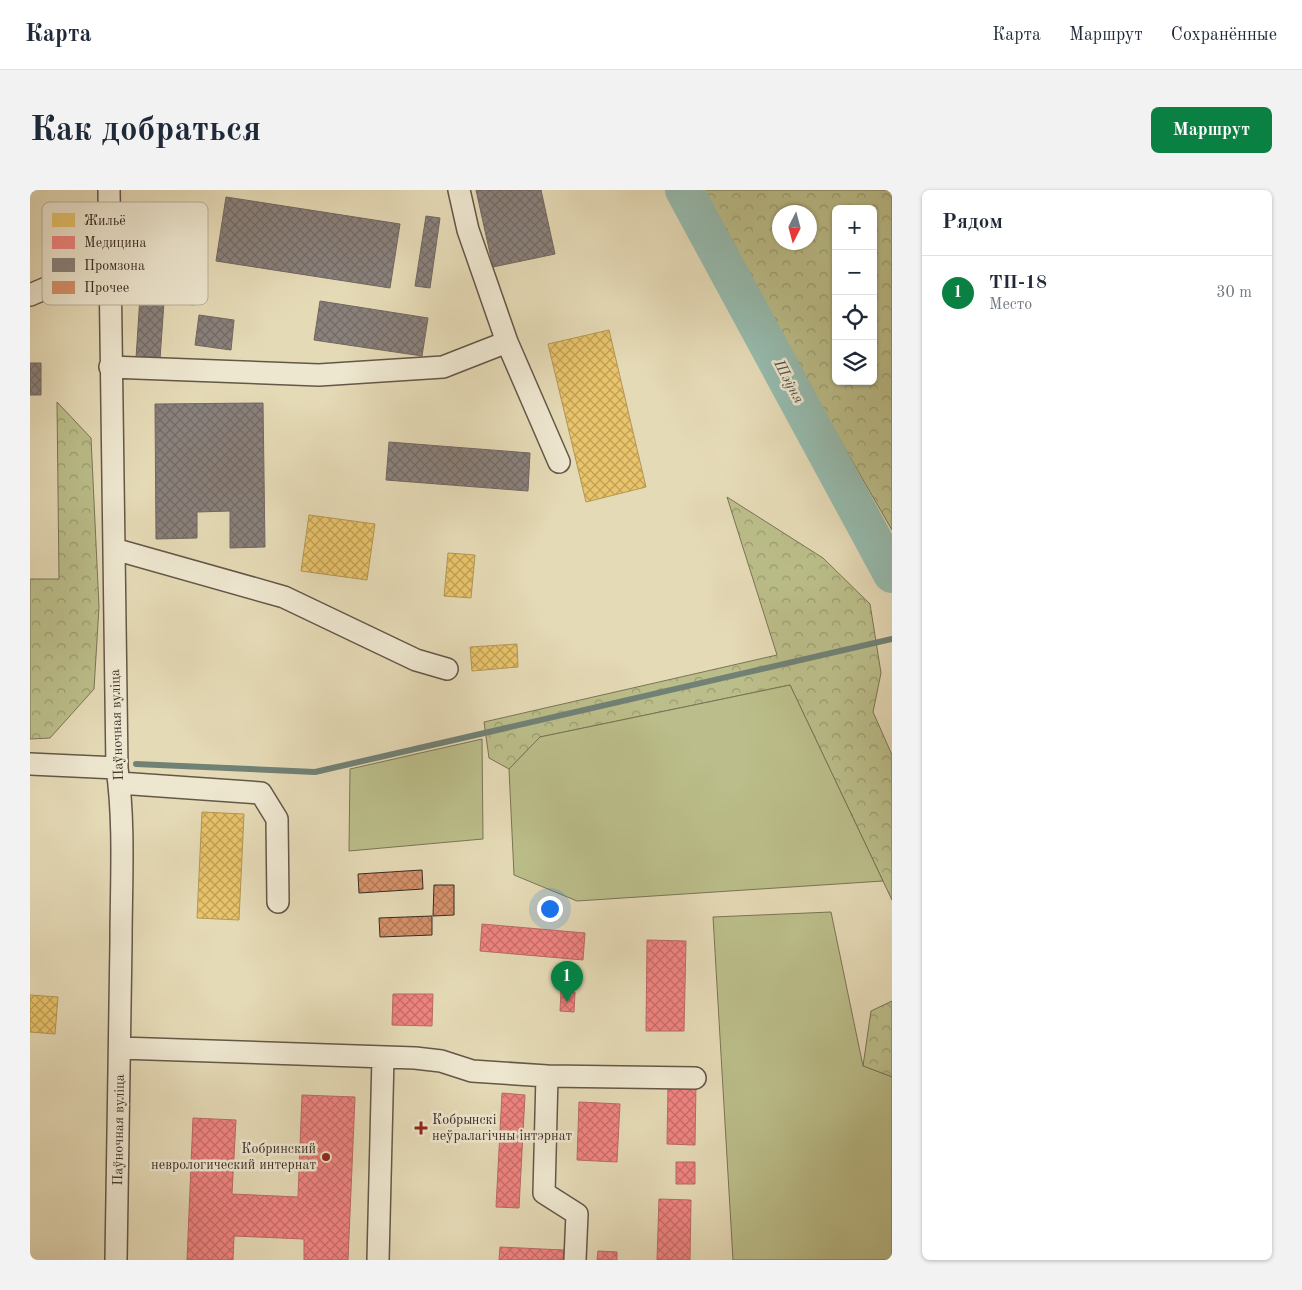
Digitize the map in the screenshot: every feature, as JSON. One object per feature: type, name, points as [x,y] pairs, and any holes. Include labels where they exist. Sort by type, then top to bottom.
[{"type":"street","points":[[459,190],[468,230],[508,342],[559,462]]},
{"type":"street","points":[[30,295],[42,290]]},
{"type":"street","name":"Паўночная вуліца","points":[[110,305],[121,854],[116,1260]]},
{"type":"street","points":[[110,367],[319,375],[443,367],[508,342]]},
{"type":"street","points":[[114,549],[284,597],[416,660],[447,669]]},
{"type":"street","points":[[30,764],[261,793],[277,819],[278,902]]},
{"type":"street","points":[[120,1048],[383,1057],[441,1061],[472,1071],[547,1076],[695,1078]]},
{"type":"street","points":[[378,1260],[383,1057]]},
{"type":"street","points":[[547,1076],[544,1193],[577,1214],[575,1260]]},
{"type":"green space","points":[[696,190],[892,190],[892,530]]},
{"type":"green space","points":[[57,402],[91,438],[99,607],[94,689],[50,738],[30,739],[30,579],[59,579]]},
{"type":"green space","points":[[727,497],[823,558],[870,604],[881,673],[873,712],[892,755],[892,900],[790,685],[540,737],[509,769],[489,758],[484,722],[777,655]]},
{"type":"green space","points":[[790,685],[883,881],[577,901],[514,875],[509,769],[540,737]]},
{"type":"green space","points":[[482,739],[483,839],[349,851],[350,769]]},
{"type":"green space","points":[[831,912],[863,1066],[892,1077],[892,1260],[733,1260],[713,917]]},
{"type":"green space","points":[[892,1001],[892,1077],[863,1066],[871,1011]]},
{"type":"building: Жильё","points":[[609,330],[646,487],[586,502],[548,344]]},
{"type":"building: Жильё","points":[[309,515],[375,524],[367,580],[301,571]]},
{"type":"building: Жильё","points":[[448,553],[475,555],[471,598],[444,596]]},
{"type":"building: Жильё","points":[[517,644],[518,667],[472,671],[470,647]]},
{"type":"building: Жильё","points":[[202,812],[244,814],[239,920],[197,918]]},
{"type":"building: Жильё","points":[[30,995],[58,997],[55,1034],[30,1032]]},
{"type":"building: Медицина","points":[[482,924],[585,933],[583,960],[480,951]]},
{"type":"building: Медицина","points":[[647,940],[686,941],[684,1031],[646,1031]]},
{"type":"building: Медицина","points":[[561,991],[575,992],[574,1012],[560,1011]]},
{"type":"building: Медицина","points":[[393,994],[433,994],[432,1026],[392,1025]]},
{"type":"building: Медицина","points":[[668,1084],[696,1084],[695,1145],[667,1144]]},
{"type":"building: Медицина","points":[[502,1093],[525,1095],[519,1208],[496,1207]]},
{"type":"building: Медицина","name":"Кобринский неврологический интернат","points":[[302,1095],[355,1097],[348,1260],[304,1260],[304,1239],[234,1236],[233,1260],[187,1260],[193,1118],[236,1120],[232,1194],[298,1197]]},
{"type":"building: Медицина","points":[[579,1102],[620,1104],[617,1162],[577,1160]]},
{"type":"building: Медицина","points":[[676,1162],[695,1162],[695,1184],[676,1184]]},
{"type":"building: Медицина","points":[[659,1199],[691,1200],[690,1260],[657,1260]]},
{"type":"building: Медицина","points":[[500,1247],[564,1250],[563,1260],[499,1260]]},
{"type":"building: Медицина","points":[[598,1251],[617,1252],[617,1260],[597,1260]]},
{"type":"building: Промзона","points":[[476,190],[541,190],[555,254],[493,267]]},
{"type":"building: Промзона","points":[[226,197],[400,224],[390,288],[216,261]]},
{"type":"building: Промзона","points":[[426,216],[440,218],[430,288],[415,286]]},
{"type":"building: Промзона","points":[[320,301],[428,318],[422,356],[314,340]]},
{"type":"building: Промзона","points":[[139,305],[164,305],[160,359],[136,358]]},
{"type":"building: Промзона","points":[[199,315],[234,320],[231,350],[195,345]]},
{"type":"building: Промзона","points":[[30,363],[41,363],[41,395],[30,395]]},
{"type":"building: Промзона","points":[[263,403],[265,547],[230,548],[230,511],[197,512],[197,538],[156,539],[155,404]]},
{"type":"building: Промзона","points":[[389,442],[530,453],[528,491],[386,480]]},
{"type":"building: Прочее","points":[[422,870],[423,889],[359,893],[358,874]]},
{"type":"building: Прочее","points":[[434,885],[454,885],[454,915],[433,916]]},
{"type":"building: Прочее","points":[[432,916],[432,935],[380,937],[379,918]]},
{"type":"waterway","name":"Шэўня","points":[[684,190],[892,574]]},
{"type":"waterway","points":[[136,764],[315,772],[892,639]]},
{"type":"place","name":"ТП-18","points":[[567,1002]]},
{"type":"place","name":"Кобрынскі неўралагічны інтэрнат","points":[[421,1128]]},
{"type":"place","name":"Кобринский неврологический интернат","points":[[326,1157]]}]
